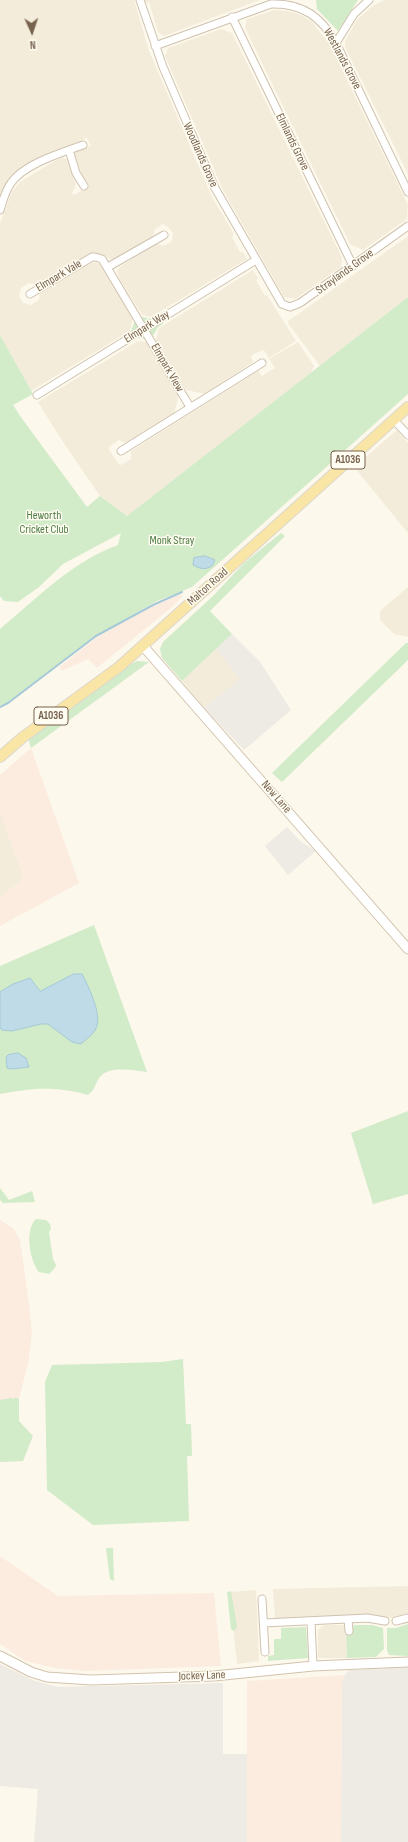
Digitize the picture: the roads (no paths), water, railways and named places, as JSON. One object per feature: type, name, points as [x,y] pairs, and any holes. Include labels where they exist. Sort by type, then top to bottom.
[{"type":"main road","name":"Malton Road","points":[[0,757],[23,737],[119,667],[408,407]]},
{"type":"street","name":"Woodlands Grove","points":[[140,0],[155,46],[215,188],[280,302]]},
{"type":"street","points":[[336,43],[354,14],[369,0]]},
{"type":"street","name":"Westlands Grove","points":[[155,46],[271,4],[298,7],[315,16],[326,28],[336,43],[408,192]]},
{"type":"street","name":"Elmlands Grove","points":[[232,17],[353,266]]},
{"type":"street","points":[[0,210],[7,190],[14,179],[28,169],[82,145]]},
{"type":"street","points":[[69,150],[76,174],[84,186]]},
{"type":"street","name":"Straylands Grove","points":[[280,302],[286,306],[295,306],[408,226]]},
{"type":"street","points":[[108,268],[164,236]]},
{"type":"street","name":"Elmpark Vale","points":[[30,294],[92,257],[102,259],[144,328]]},
{"type":"street","name":"Elmpark Way","points":[[37,395],[256,260]]},
{"type":"street","name":"Elmpark View","points":[[144,328],[190,407]]},
{"type":"street","points":[[121,451],[262,363]]},
{"type":"street","points":[[393,419],[408,435]]},
{"type":"street","name":"New Lane","points":[[143,646],[408,949]]},
{"type":"street","points":[[262,1599],[265,1652]]},
{"type":"street","points":[[264,1623],[367,1618],[385,1621]]},
{"type":"street","points":[[396,1621],[408,1618]]},
{"type":"street","points":[[348,1619],[349,1631]]},
{"type":"street","points":[[311,1621],[313,1666]]},
{"type":"street","name":"Jockey Lane","points":[[0,1656],[31,1672],[47,1678],[79,1680],[214,1676],[313,1666],[408,1662]]},
{"type":"water","points":[[205,556],[215,560],[212,566],[202,568],[193,565],[194,558]]},
{"type":"water","points":[[74,974],[82,974],[96,1006],[98,1020],[95,1031],[81,1044],[72,1042],[48,1024],[41,1024],[12,1031],[2,1030],[0,1028],[0,992],[13,984],[30,978],[40,991]]},
{"type":"water","points":[[18,1053],[26,1058],[29,1067],[7,1068],[6,1057],[8,1055]]},
{"type":"waterway","points":[[0,707],[8,703],[96,636],[153,605],[182,592]]},
{"type":"park label","name":"Heworth Cricket Club","points":[[44,523]]},
{"type":"park label","name":"Monk Stray","points":[[172,541]]}]
